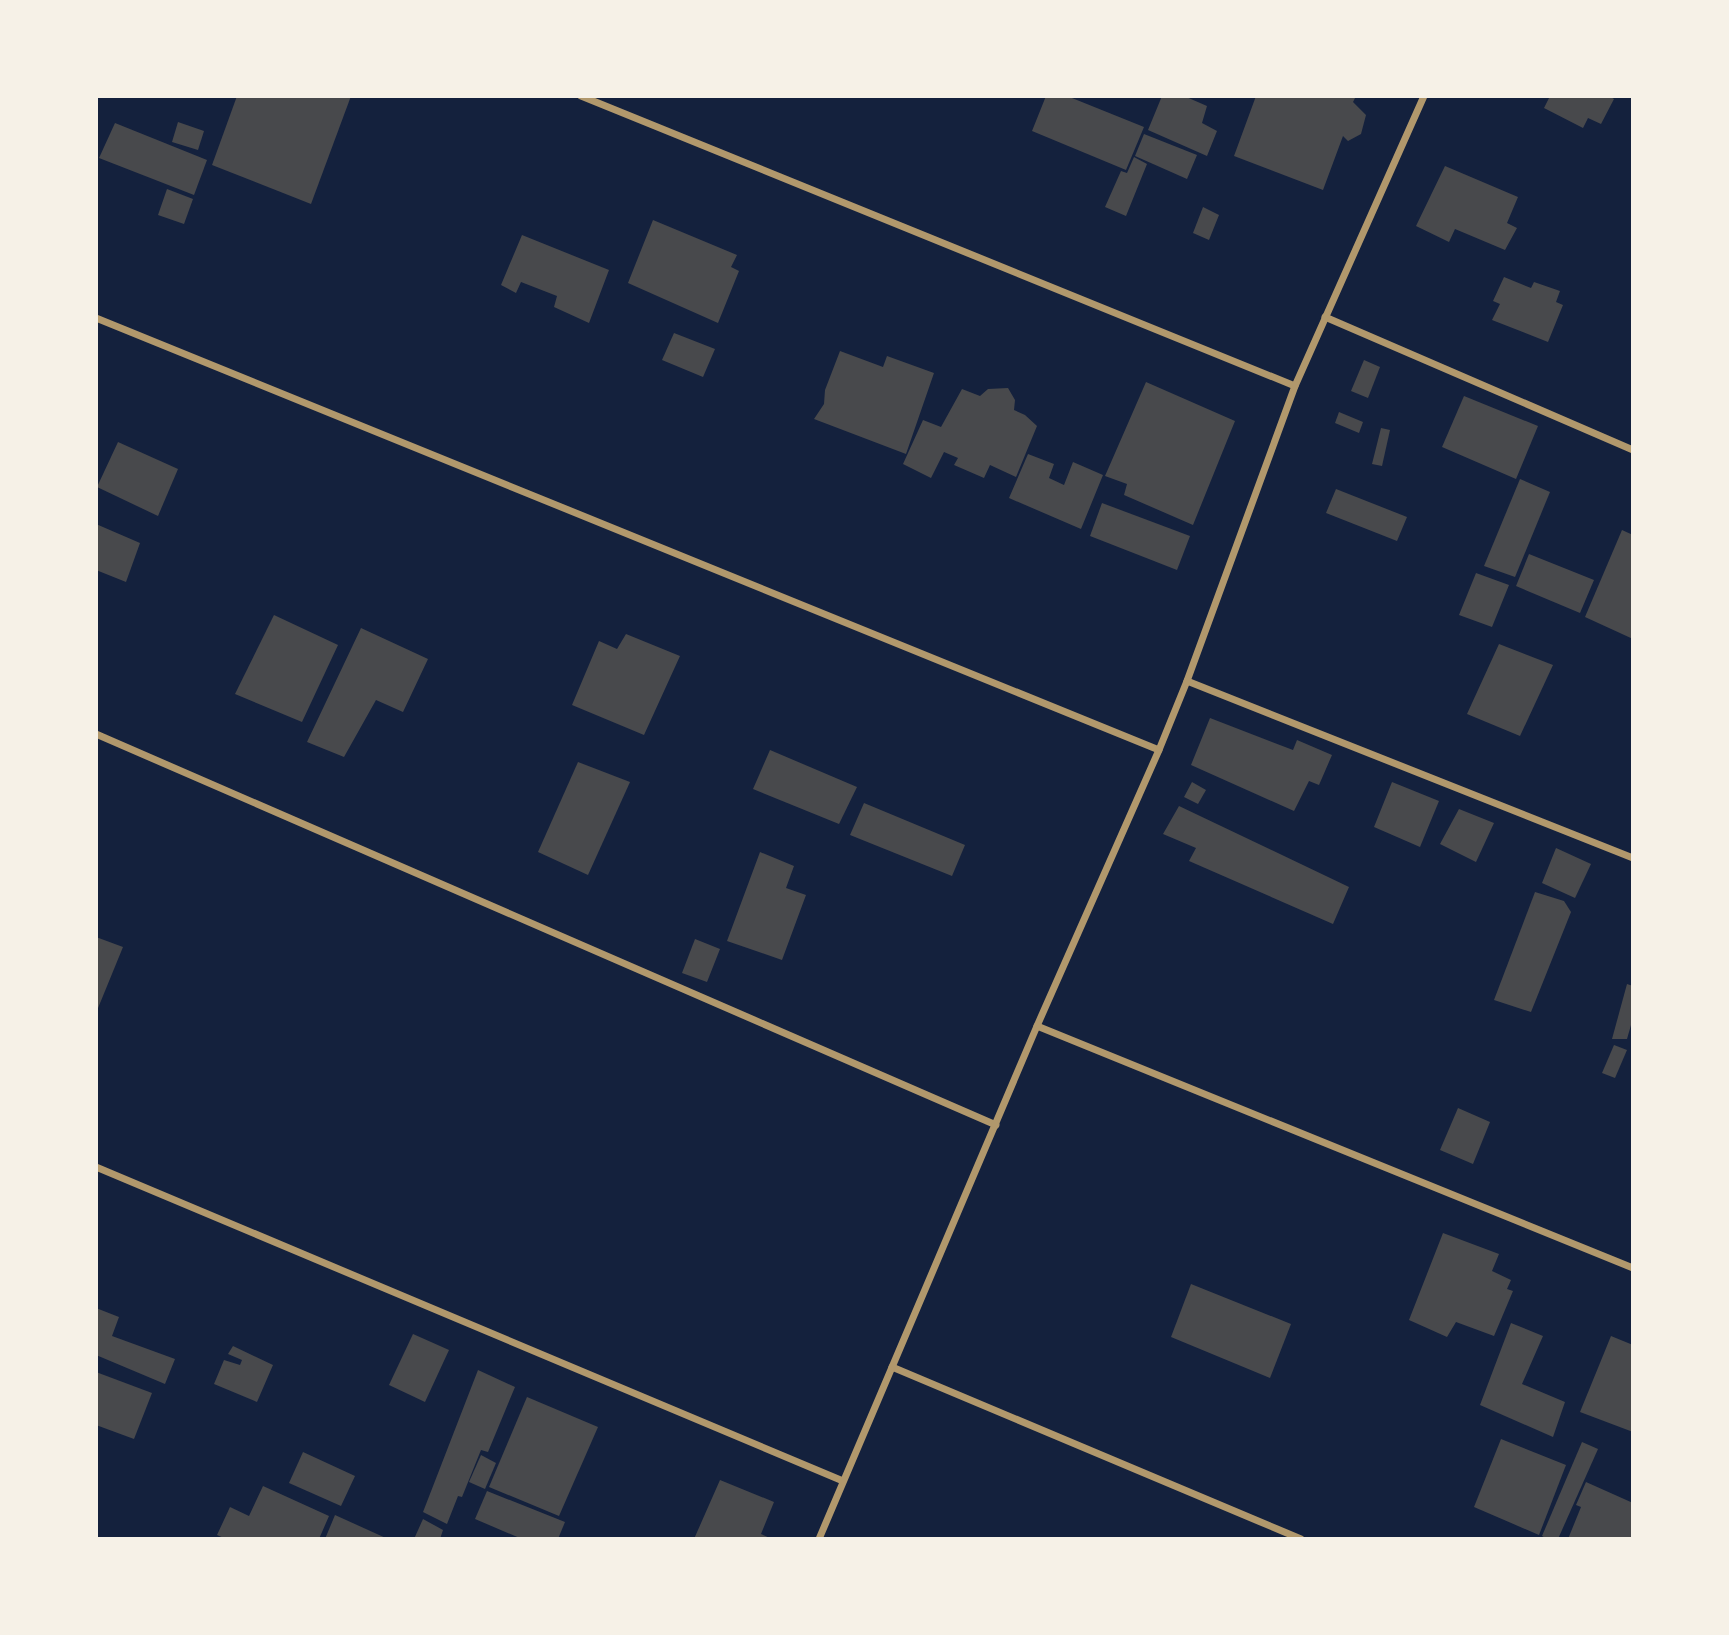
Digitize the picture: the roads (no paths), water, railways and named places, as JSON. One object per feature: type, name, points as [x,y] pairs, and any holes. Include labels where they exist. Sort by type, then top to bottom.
[{"type":"street","points":[[581,96],[1295,386]]},
{"type":"street","points":[[819,1539],[1037,1026],[1159,750],[1295,386],[1424,96]]},
{"type":"street","points":[[1325,317],[1633,450]]},
{"type":"street","points":[[96,318],[1159,750]]},
{"type":"street","points":[[1187,681],[1633,858]]},
{"type":"street","points":[[96,734],[996,1125]]},
{"type":"street","points":[[1037,1026],[1633,1268]]},
{"type":"street","points":[[96,1167],[843,1481]]},
{"type":"street","points":[[892,1367],[1301,1539]]}]
